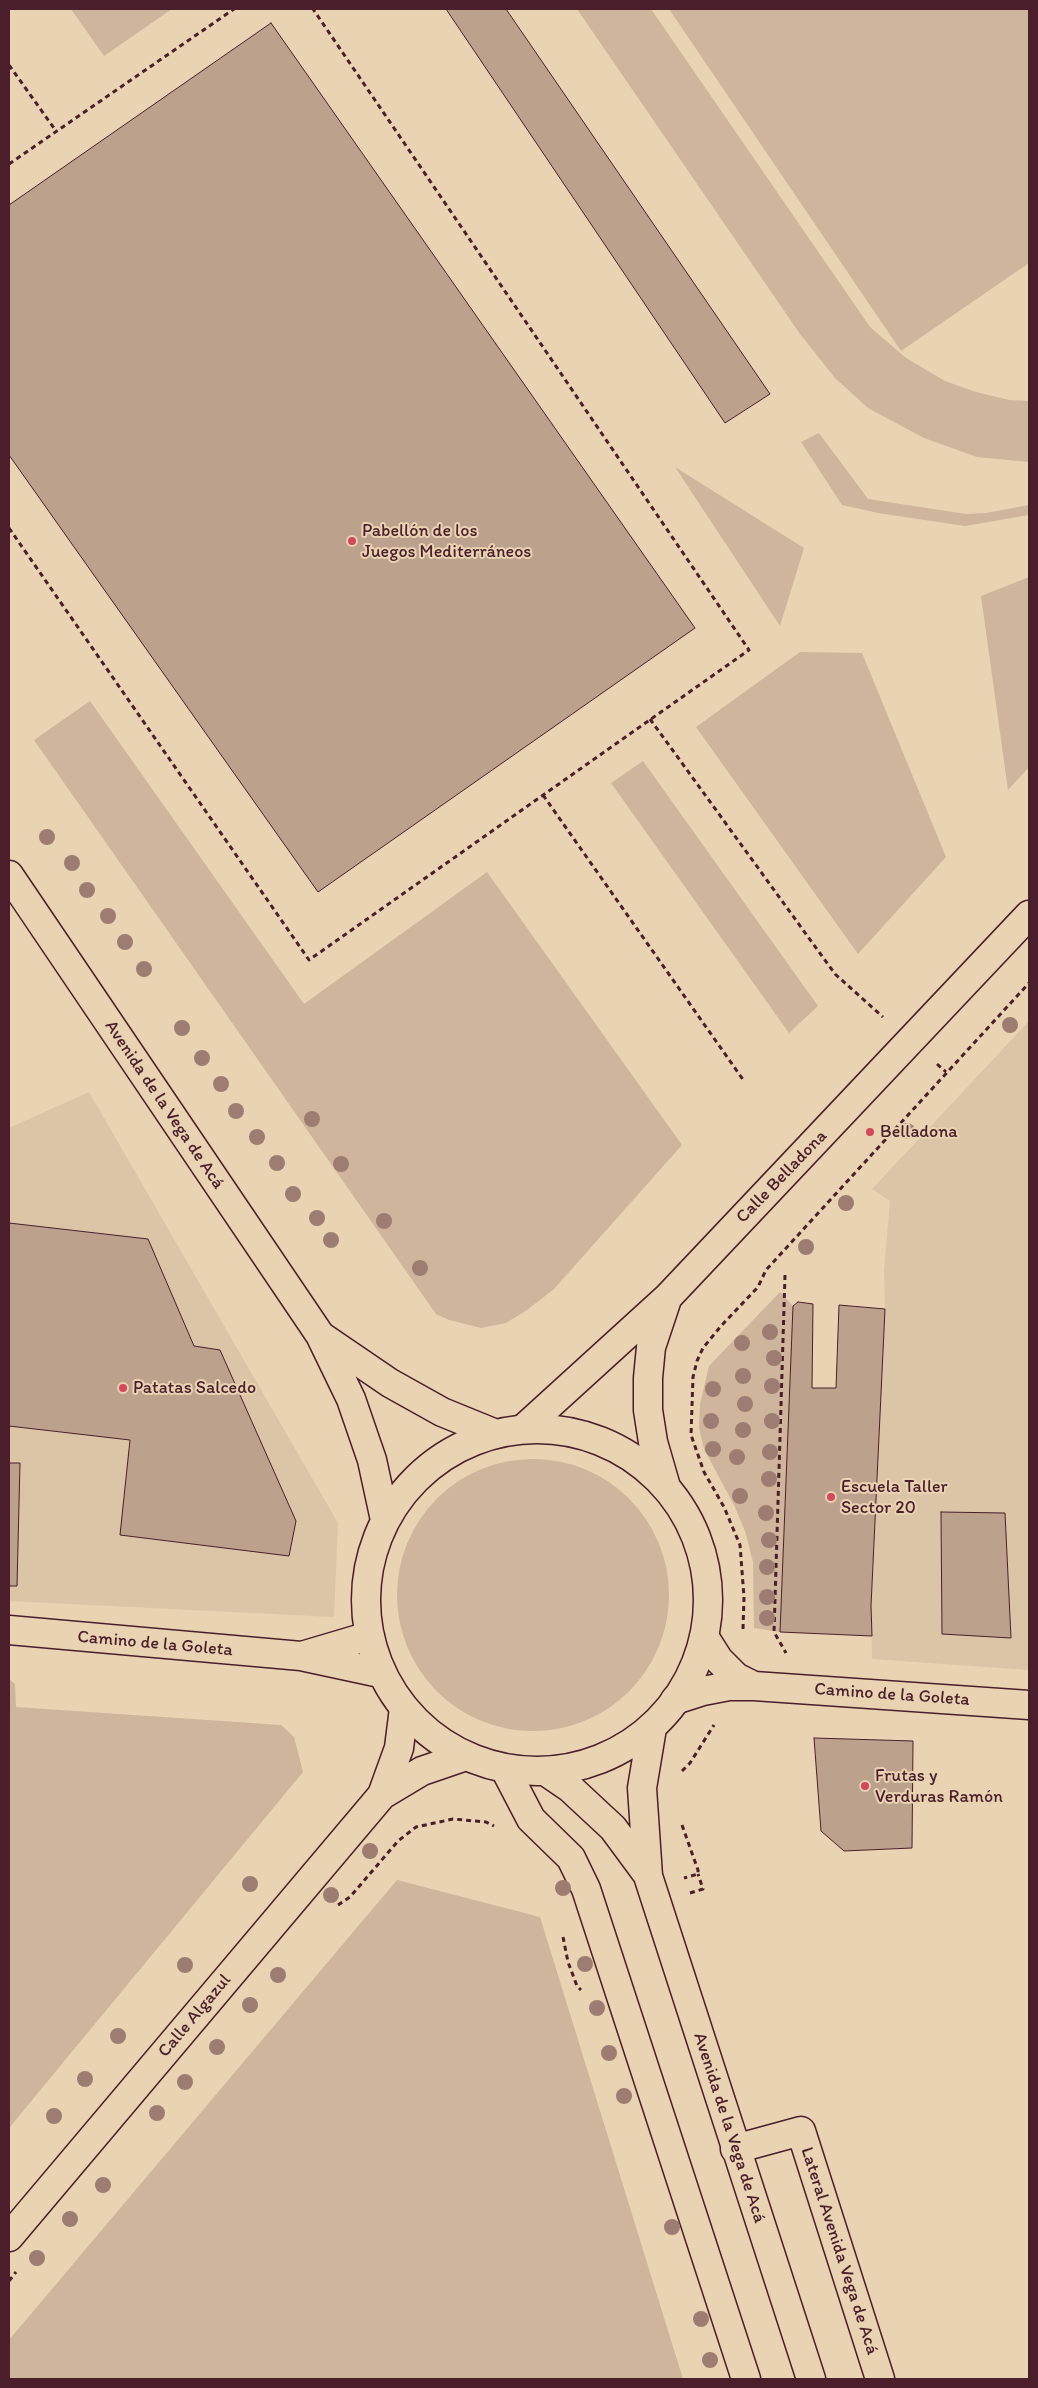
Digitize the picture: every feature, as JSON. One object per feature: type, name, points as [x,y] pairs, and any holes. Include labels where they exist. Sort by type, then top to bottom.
[{"type":"main road","name":"Avenida de la Vega de Acá","points":[[9,874],[320,1335],[351,1399],[372,1460],[385,1520]]},
{"type":"main road","name":"Calle Belladona","points":[[666,1487],[648,1410],[648,1378],[651,1347],[668,1297],[1029,915]]},
{"type":"main road","points":[[523,1429],[668,1297]]},
{"type":"main road","name":"Avenida de la Vega de Acá","points":[[320,1335],[399,1388],[442,1412],[496,1434]]},
{"type":"main road","points":[[523,1429],[577,1433],[619,1449],[647,1467],[666,1487],[692,1525],[706,1568],[708,1622],[705,1638],[691,1675],[675,1700],[652,1728],[637,1741],[597,1759],[571,1767],[545,1771],[506,1770],[460,1758],[433,1738],[404,1708],[380,1673],[369,1636],[366,1616],[369,1565],[385,1520],[424,1472],[442,1455],[496,1434],[523,1429]]},
{"type":"main road","name":"Camino de la Goleta","points":[[9,1630],[302,1656],[380,1673]]},
{"type":"main road","name":"Camino de la Goleta","points":[[302,1656],[369,1636]]},
{"type":"main road","name":"Camino de la Goleta","points":[[705,1638],[719,1660],[736,1677],[754,1686]]},
{"type":"main road","name":"Camino de la Goleta","points":[[675,1700],[703,1691],[729,1686],[754,1686],[1029,1705]]},
{"type":"main road","name":"Calle Algazul","points":[[9,2237],[342,1845],[382,1795],[399,1748],[404,1708]]},
{"type":"main road","name":"Avenida de la Vega de Acá","points":[[652,1728],[642,1788],[648,1876],[811,2379]]},
{"type":"main road","name":"Calle Algazul","points":[[382,1795],[422,1771],[460,1758]]},
{"type":"main road","points":[[506,1770],[531,1819],[571,1858],[586,1889],[746,2379]]},
{"type":"main road","name":"Avenida de la Vega de Acá","points":[[545,1771],[570,1788],[613,1828],[648,1876]]},
{"type":"main road","name":"Lateral Avenida Vega de Acá","points":[[735,2149],[801,2131],[880,2379]]},
{"type":"path","points":[[9,164],[234,9]]},
{"type":"path","points":[[9,528],[309,960],[749,650],[313,9]]},
{"type":"path","points":[[9,65],[56,132]]},
{"type":"path","points":[[650,719],[835,974],[946,1072]]},
{"type":"path","points":[[543,794],[744,1081]]},
{"type":"path","points":[[745,1637],[740,1545],[724,1507],[704,1472],[691,1435],[693,1377],[697,1361],[703,1348],[721,1326],[758,1287],[766,1270],[1029,983]]},
{"type":"path","points":[[785,1275],[774,1632],[786,1653],[796,1654]]},
{"type":"path","points":[[679,1778],[718,1720]]},
{"type":"path","points":[[355,1892],[398,1841],[416,1827],[440,1820],[458,1820],[486,1822],[501,1828]]},
{"type":"path","points":[[682,1824],[698,1870],[698,1874],[694,1875]]},
{"type":"shaded area","points":[[71,9],[172,9],[104,56]]},
{"type":"shaded area","points":[[577,9],[651,9],[870,327],[906,358],[945,381],[976,392],[1009,400],[1029,401],[1029,462],[977,457],[924,438],[868,408],[835,378],[800,334]]},
{"type":"shaded area","points":[[669,9],[1029,9],[1029,263],[901,351]]},
{"type":"shaded area","points":[[819,433],[868,499],[966,514],[986,513],[1029,505],[1029,515],[965,526],[878,513],[842,505],[801,442]]},
{"type":"shaded area","points":[[675,467],[804,548],[780,626]]},
{"type":"shaded area","points":[[1029,577],[1029,767],[1008,790],[981,596]]},
{"type":"shaded area","points":[[800,652],[862,653],[946,857],[858,954],[696,727]]},
{"type":"shaded area","points":[[90,701],[304,1004],[487,872],[682,1145],[554,1289],[527,1310],[506,1323],[481,1328],[449,1320],[436,1314],[34,740]]},
{"type":"shaded area","points":[[643,761],[818,1006],[789,1033],[611,783]]},
{"type":"shaded area","points":[[1029,1021],[1029,1670],[872,1659],[871,1606],[885,1309],[884,1271],[890,1201],[872,1189]]},
{"type":"shaded area","points":[[89,1092],[338,1523],[334,1617],[9,1601],[9,1128]]},
{"type":"shaded area","points":[[780,1292],[793,1306],[780,1632],[754,1628],[753,1562],[745,1531],[734,1505],[704,1449],[699,1428],[700,1404],[709,1366]]},
{"type":"shaded area","points":[[533,1459],[572,1465],[597,1475],[629,1499],[646,1520],[658,1543],[666,1569],[669,1595],[663,1634],[653,1659],[629,1691],[608,1708],[585,1720],[559,1728],[533,1731],[494,1725],[469,1715],[437,1691],[420,1670],[408,1647],[400,1621],[397,1595],[403,1556],[413,1531],[437,1499],[458,1482],[481,1470],[507,1462]]},
{"type":"shaded area","points":[[9,1679],[15,1684],[16,1707],[281,1725],[294,1737],[303,1772],[9,2128]]},
{"type":"shaded area","points":[[397,1880],[540,1917],[683,2379],[9,2379],[9,2340]]},
{"type":"building","points":[[446,9],[506,9],[770,394],[725,423]]},
{"type":"building","name":"Pabellón de los Juegos Mediterráneos","points":[[271,23],[695,628],[318,892],[9,455],[9,205]]},
{"type":"building","name":"Patatas Salcedo","points":[[9,1223],[148,1239],[194,1346],[220,1350],[296,1521],[289,1556],[120,1535],[130,1440],[9,1426]]},
{"type":"building","name":"Escuela Taller Sector 20","points":[[798,1302],[813,1304],[812,1388],[836,1388],[839,1305],[885,1309],[871,1606],[872,1636],[780,1632],[793,1306]]},
{"type":"building","points":[[9,1463],[20,1463],[17,1586],[9,1586]]},
{"type":"building","points":[[941,1512],[1005,1513],[1011,1638],[942,1634]]},
{"type":"building","name":"Frutas y Verduras Ramón","points":[[814,1738],[913,1741],[912,1848],[844,1851],[821,1831]]},
{"type":"place","name":"Pabellón de los Juegos Mediterráneos","points":[[352,541]]},
{"type":"place","name":"Belladona","points":[[870,1132]]},
{"type":"place","name":"Patatas Salcedo","points":[[123,1388]]},
{"type":"place","name":"Escuela Taller Sector 20","points":[[831,1497]]},
{"type":"place","name":"Frutas y Verduras Ramón","points":[[865,1786]]}]
